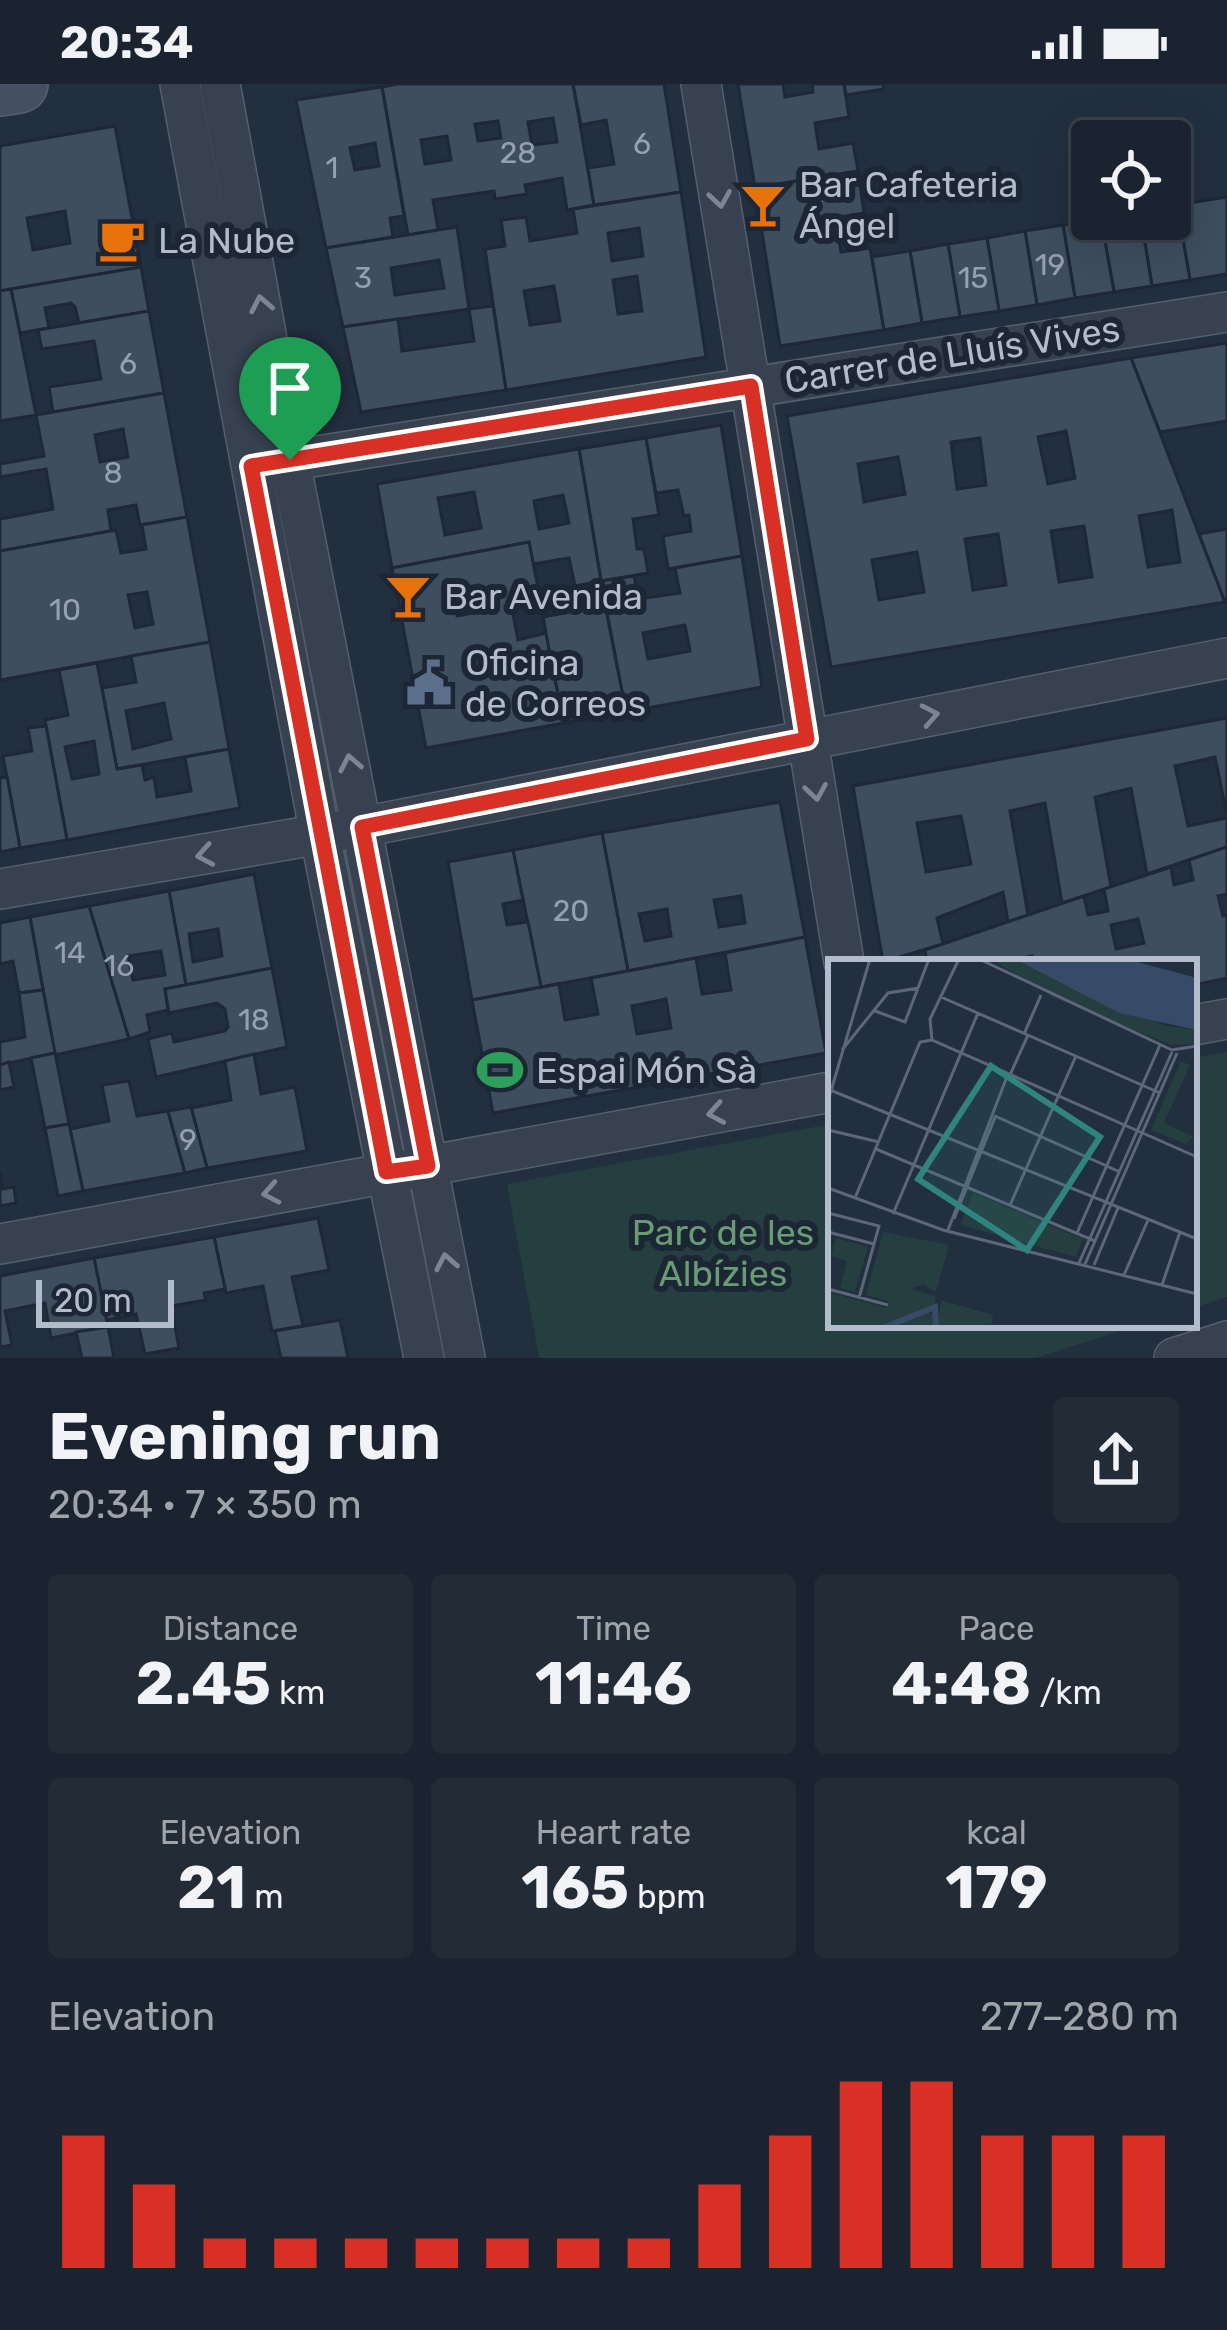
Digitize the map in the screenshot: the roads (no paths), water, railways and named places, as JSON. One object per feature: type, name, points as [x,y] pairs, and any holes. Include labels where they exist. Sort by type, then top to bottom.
[{"type":"street","points":[[0,87],[19,84]]},
{"type":"street","points":[[180,84],[362,827],[465,1358]]},
{"type":"street","points":[[220,84],[320,835],[424,1358]]},
{"type":"street","points":[[700,84],[844,959]]},
{"type":"street","name":"Carrer de Lluís Vives","points":[[271,464],[1227,312]]},
{"type":"street","points":[[0,889],[320,835],[1227,658]]},
{"type":"street","points":[[1197,1024],[1227,1019]]},
{"type":"street","points":[[0,1244],[828,1093]]},
{"type":"street","points":[[1174,1358],[1227,1341]]},
{"type":"place","name":"Bar Cafeteria Ángel","points":[[763,205]]},
{"type":"place","name":"La Nube","points":[[122,240]]},
{"type":"place","name":"Bar Avenida","points":[[408,596]]},
{"type":"place","name":"Oficina de Correos","points":[[429,683]]},
{"type":"place","name":"Espai Món Sà","points":[[500,1070]]},
{"type":"park label","name":"Parc de les Albízies","points":[[723,1252]]}]
